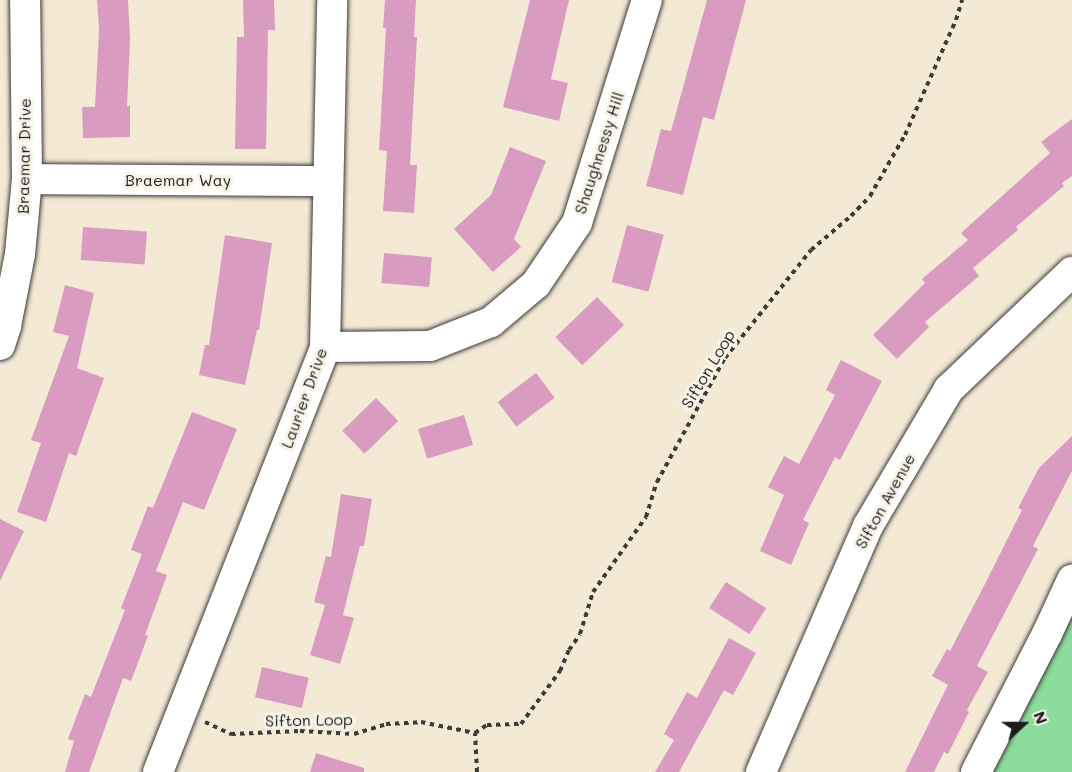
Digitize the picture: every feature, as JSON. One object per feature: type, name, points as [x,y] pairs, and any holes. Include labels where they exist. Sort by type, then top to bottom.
[{"type":"street","name":"Braemar Drive","points":[[2,332],[20,254],[27,178],[12,38],[25,0]]},
{"type":"street","name":"Laurier Drive","points":[[158,772],[325,347],[332,0]]},
{"type":"street","name":"Shaughnessy Hill","points":[[325,347],[430,346],[491,322],[536,284],[577,224],[647,0]]},
{"type":"street","name":"Braemar Way","points":[[27,178],[328,181]]},
{"type":"street","name":"Sifton Avenue","points":[[761,772],[868,526],[949,389],[1072,272]]},
{"type":"street","points":[[976,772],[1072,580]]},
{"type":"path","name":"Sifton Loop","points":[[183,711],[231,734],[300,731],[354,734],[386,724],[421,722],[475,733],[487,724],[521,724],[560,671],[580,634],[593,592],[646,517],[657,482],[725,358],[812,249],[870,196],[905,135],[956,20],[962,0]]},
{"type":"path","points":[[475,733],[477,772]]},
{"type":"green space","points":[[1072,596],[1072,772],[980,772]]},
{"type":"building","points":[[97,0],[128,0],[130,39],[127,106],[130,106],[130,137],[83,138],[82,107],[95,107],[99,30]]},
{"type":"building","points":[[243,0],[274,0],[275,30],[268,30],[266,149],[235,149],[237,37],[244,37]]},
{"type":"building","points":[[385,0],[416,0],[414,37],[417,37],[410,165],[417,165],[414,213],[383,211],[387,151],[379,150],[386,28],[383,28]]},
{"type":"building","points":[[530,0],[569,0],[551,79],[568,83],[559,121],[503,107]]},
{"type":"building","points":[[707,0],[746,0],[714,120],[703,117],[683,195],[646,186],[661,129],[671,131]]},
{"type":"building","points":[[1072,119],[1072,176],[1062,183],[1064,186],[1016,227],[1018,230],[973,268],[979,276],[925,322],[929,327],[897,359],[873,335],[925,283],[922,279],[968,240],[961,233],[1050,153],[1041,142]]},
{"type":"building","points":[[510,147],[546,161],[514,239],[521,247],[493,272],[454,229],[491,195]]},
{"type":"building","points":[[627,225],[664,235],[648,292],[612,282]]},
{"type":"building","points":[[83,227],[147,231],[145,264],[81,260]]},
{"type":"building","points":[[225,235],[272,243],[259,330],[257,330],[245,385],[199,375],[205,345],[209,345]]},
{"type":"building","points":[[384,253],[432,257],[429,287],[381,283]]},
{"type":"building","points":[[65,285],[94,293],[77,368],[104,378],[76,456],[69,453],[46,522],[17,512],[41,443],[31,440],[69,336],[53,332]]},
{"type":"building","points":[[597,297],[624,325],[582,365],[555,337]]},
{"type":"building","points":[[841,360],[882,381],[840,460],[835,457],[803,520],[809,523],[791,565],[760,551],[784,495],[768,487],[784,456],[799,464],[835,395],[826,390]]},
{"type":"building","points":[[536,373],[555,398],[516,427],[498,402]]},
{"type":"building","points":[[376,398],[398,421],[364,454],[342,431]]},
{"type":"building","points":[[192,412],[237,429],[204,510],[183,502],[156,571],[167,575],[145,635],[148,636],[131,681],[123,678],[89,772],[65,772],[74,741],[68,739],[85,694],[91,697],[125,610],[121,608],[142,554],[131,550],[148,506],[153,508]]},
{"type":"building","points":[[464,415],[473,445],[427,459],[418,429]]},
{"type":"building","points":[[1072,436],[1072,471],[1033,546],[1038,549],[977,666],[988,672],[967,710],[969,712],[948,754],[944,752],[934,772],[905,772],[948,685],[932,676],[947,649],[950,651],[986,582],[1022,510],[1018,508],[1039,468]]},
{"type":"building","points":[[341,494],[372,499],[364,546],[360,546],[343,615],[354,618],[340,664],[310,655],[325,605],[314,602],[326,556],[331,557]]},
{"type":"building","points":[[0,519],[24,531],[0,581]]},
{"type":"building","points":[[726,582],[766,608],[749,634],[709,608]]},
{"type":"building","points":[[729,638],[756,653],[733,695],[724,690],[679,772],[655,772],[674,740],[664,734],[687,692],[697,698]]},
{"type":"building","points":[[262,667],[309,678],[302,708],[255,697]]},
{"type":"building","points":[[316,753],[364,768],[364,772],[310,772]]}]
